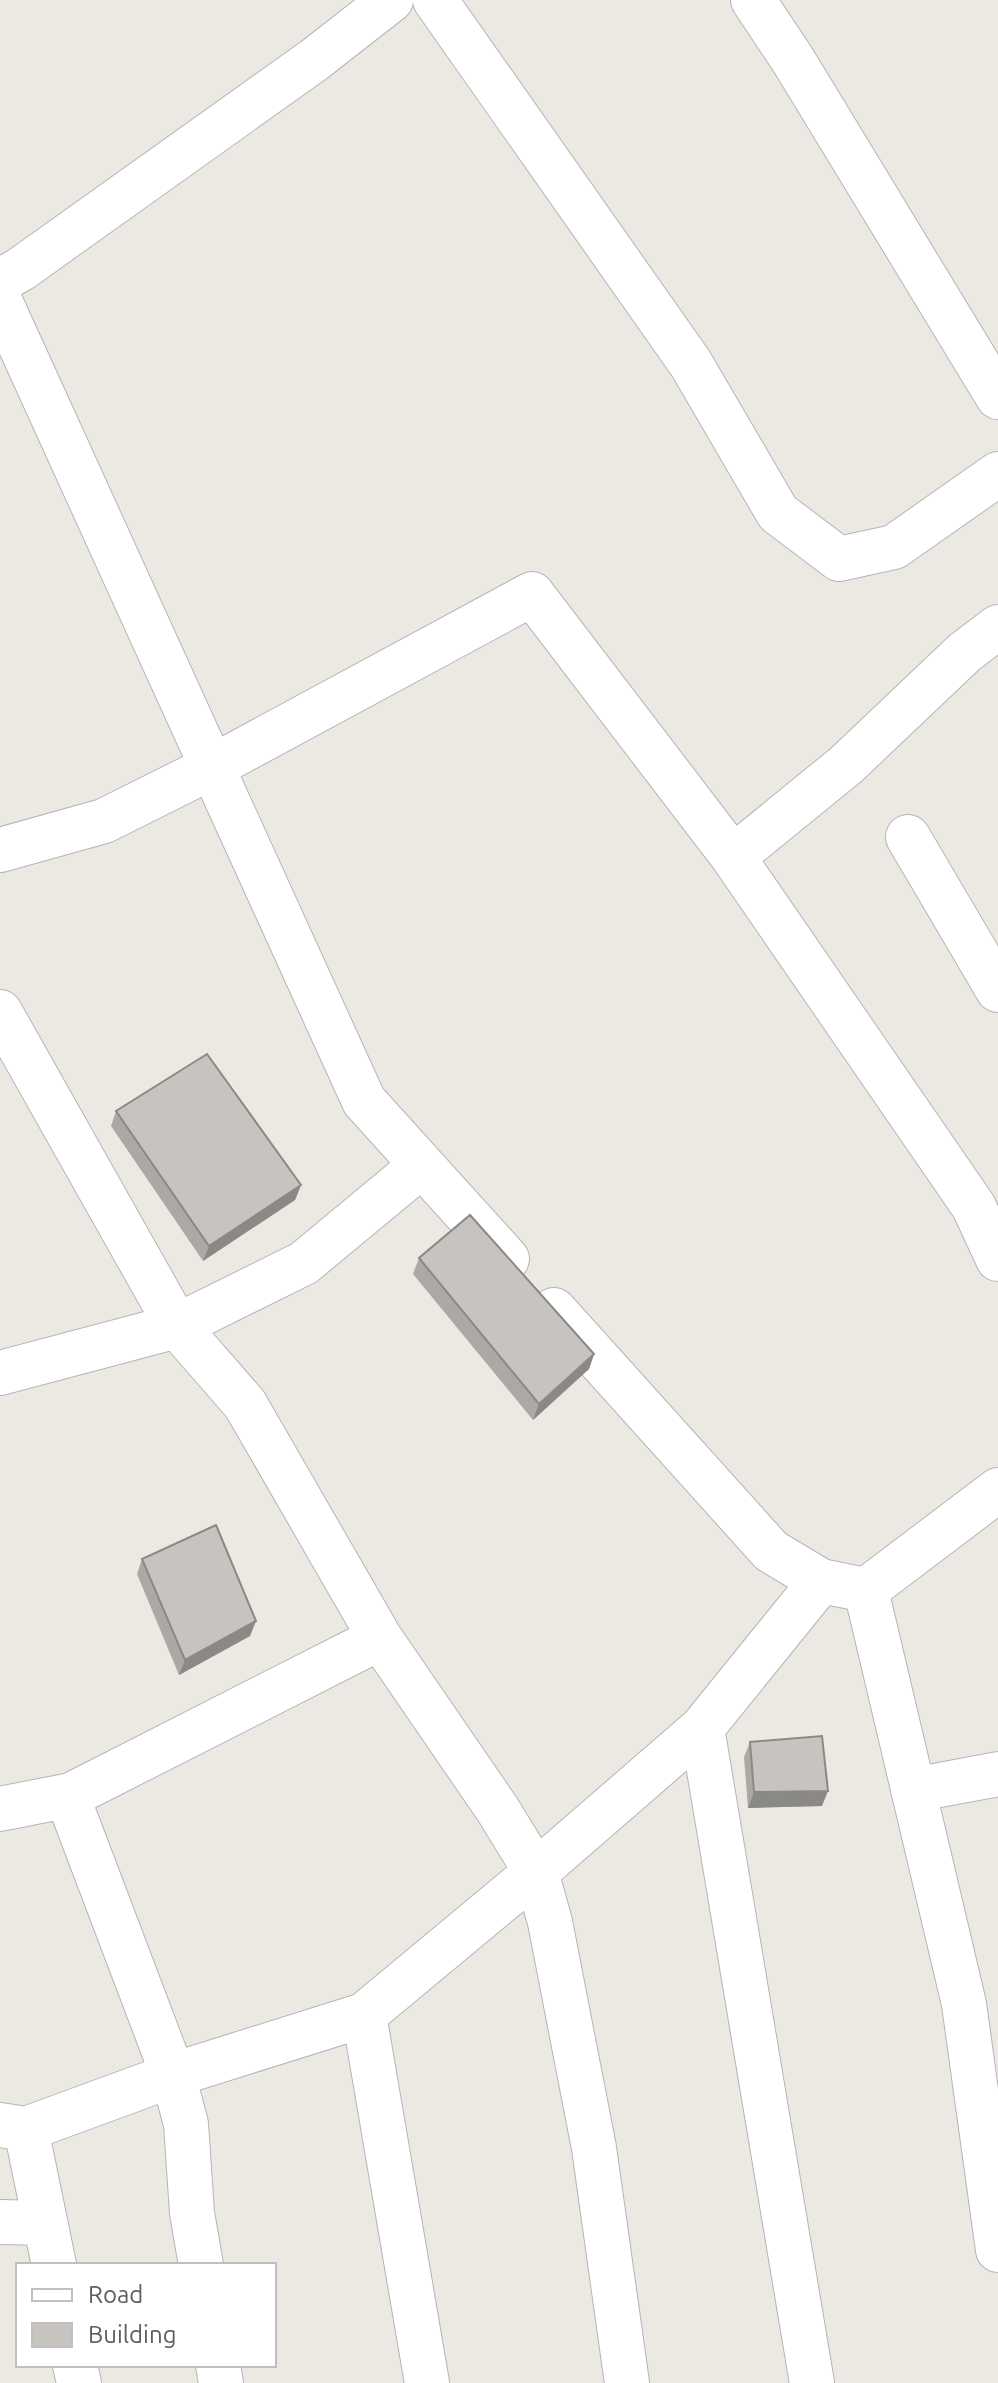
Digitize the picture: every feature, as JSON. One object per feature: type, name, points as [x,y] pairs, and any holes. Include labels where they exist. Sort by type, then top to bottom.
[{"type":"street","points":[[0,281],[314,60],[391,0]]},
{"type":"street","points":[[435,0],[691,364],[778,513],[839,559],[894,547],[998,474]]},
{"type":"street","points":[[753,0],[793,60],[998,397]]},
{"type":"street","points":[[0,301],[364,1101],[771,1551],[821,1581],[866,1590],[998,1490]]},
{"type":"street","points":[[0,850],[104,821],[212,767],[532,594],[733,857],[974,1207],[998,1259]]},
{"type":"street","points":[[733,857],[846,765],[965,652],[998,627]]},
{"type":"street","points":[[908,837],[998,990]]},
{"type":"street","points":[[0,1012],[177,1326],[245,1404],[380,1638],[498,1810],[536,1872],[550,1922],[594,2148],[627,2383]]},
{"type":"street","points":[[0,1373],[177,1326],[304,1263],[422,1165]]},
{"type":"street","points":[[54,2263],[45,2223],[13,2127],[364,2015],[702,1728],[821,1581]]},
{"type":"street","points":[[866,1590],[964,2004],[998,2250]]},
{"type":"street","points":[[0,1809],[71,1795],[380,1638]]},
{"type":"street","points":[[702,1728],[812,2383]]},
{"type":"street","points":[[913,1790],[998,1774]]},
{"type":"street","points":[[71,1795],[74,1814],[173,2075],[186,2124],[192,2213],[201,2263]]},
{"type":"street","points":[[364,2015],[427,2383]]},
{"type":"street","points":[[0,2222],[45,2223]]},
{"type":"building","points":[[207,1054],[301,1185],[209,1246],[116,1111]]},
{"type":"building","points":[[470,1215],[594,1354],[539,1404],[419,1258]]},
{"type":"building","points":[[216,1525],[256,1621],[185,1660],[142,1559]]},
{"type":"building","points":[[822,1736],[828,1791],[754,1792],[750,1742]]}]
